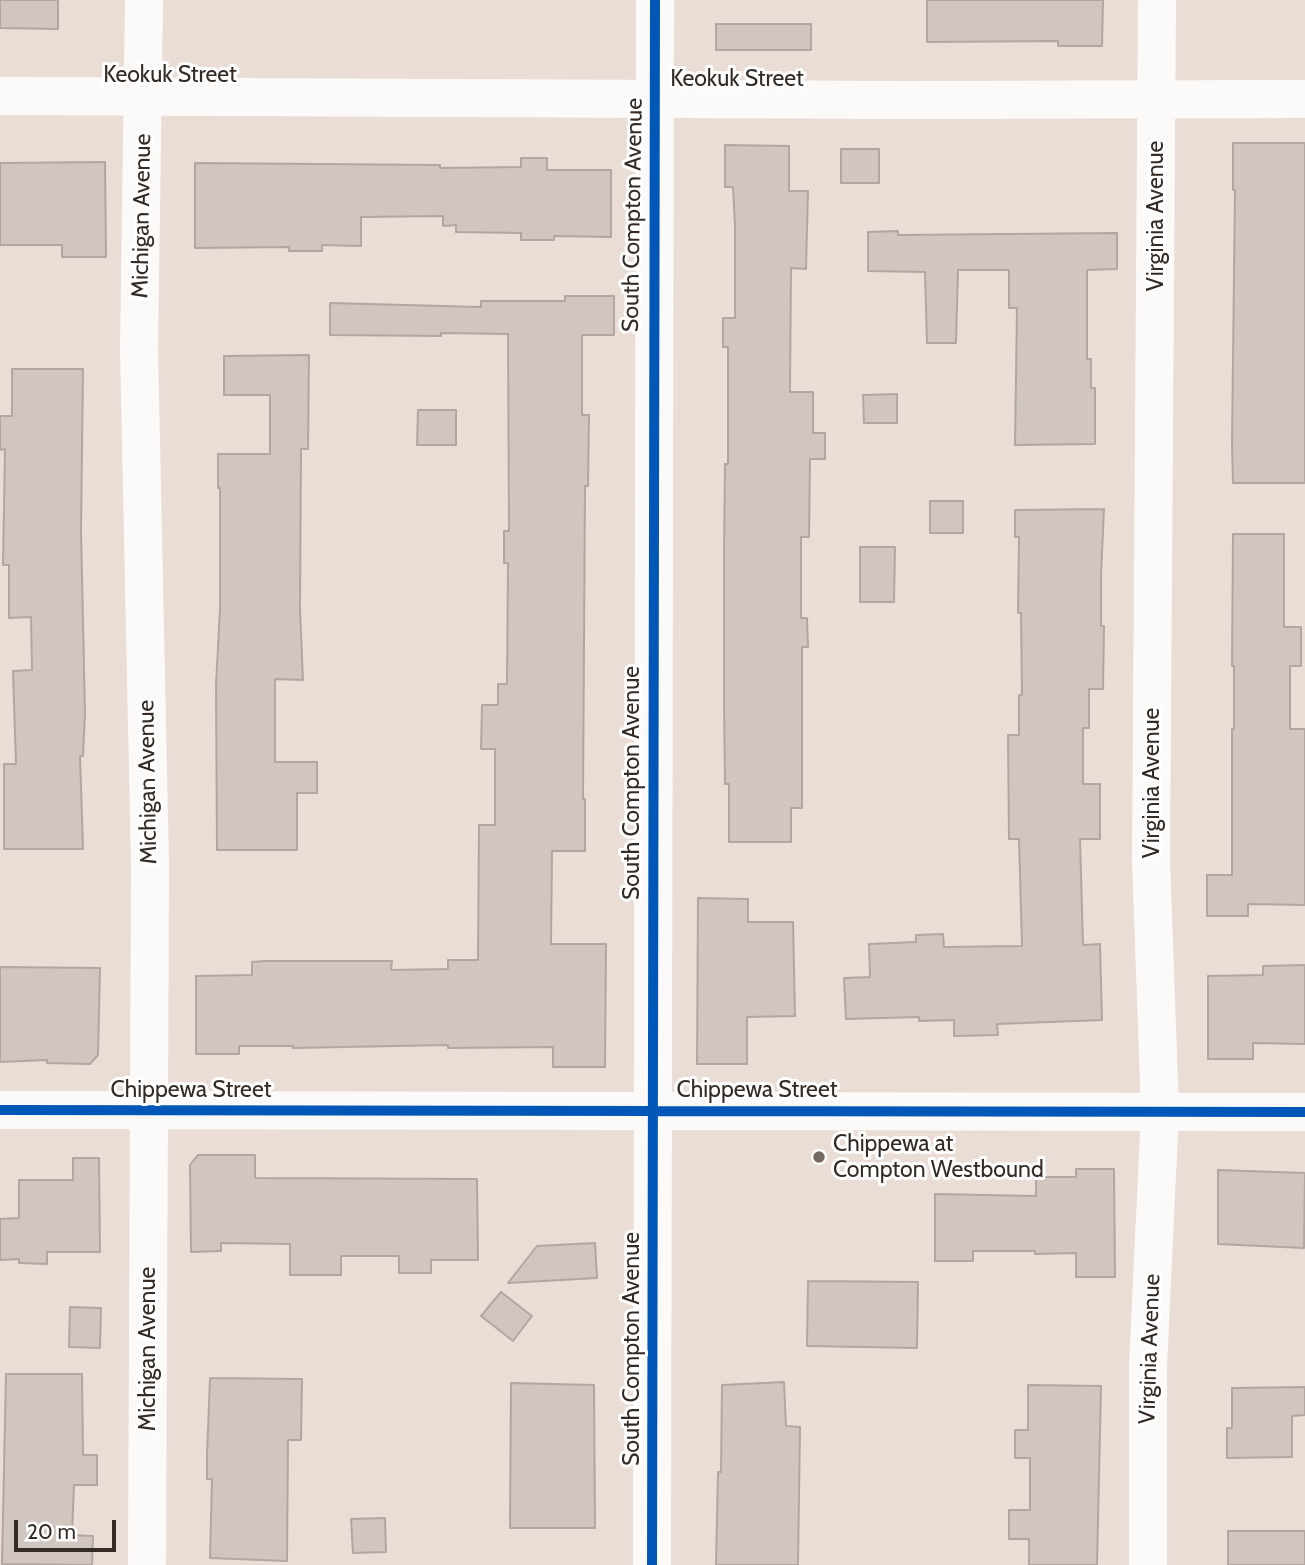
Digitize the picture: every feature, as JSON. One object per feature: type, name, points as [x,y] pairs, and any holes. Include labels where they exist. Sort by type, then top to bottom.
[{"type":"street","name":"Michigan Avenue","points":[[144,0],[139,349],[150,851],[147,1565]]},
{"type":"street","name":"South Compton Avenue","points":[[652,1565],[652,349],[655,0]]},
{"type":"street","name":"Virginia Avenue","points":[[1148,1565],[1148,1366],[1160,1111],[1151,860],[1157,0]]},
{"type":"street","name":"Keokuk Street","points":[[0,96],[1305,99]]},
{"type":"street","name":"Chippewa Street","points":[[0,1110],[1305,1112]]},
{"type":"building","points":[[0,0],[58,0],[58,29],[0,28]]},
{"type":"building","points":[[927,0],[1103,0],[1102,46],[1058,46],[1058,41],[927,42]]},
{"type":"building","points":[[716,24],[811,24],[811,50],[716,50]]},
{"type":"building","points":[[1233,143],[1305,143],[1305,483],[1233,483]]},
{"type":"building","points":[[725,145],[789,146],[789,191],[808,191],[806,269],[791,268],[790,392],[813,392],[813,433],[825,433],[825,459],[810,459],[809,537],[801,537],[801,618],[807,618],[808,647],[802,647],[802,808],[791,808],[791,842],[729,842],[724,702],[728,347],[723,347],[723,318],[735,318],[735,226],[733,187],[725,187]]},
{"type":"building","points":[[841,149],[879,149],[879,183],[841,183]]},
{"type":"building","points":[[521,158],[547,158],[547,170],[611,170],[611,237],[554,236],[554,240],[521,240],[521,233],[456,232],[456,225],[443,226],[443,216],[361,217],[361,246],[322,245],[322,251],[289,251],[289,247],[195,248],[195,163],[521,167]]},
{"type":"building","points":[[105,162],[106,257],[62,257],[62,245],[0,245],[0,163]]},
{"type":"building","points":[[898,231],[898,235],[1117,233],[1117,269],[1087,270],[1087,359],[1091,359],[1091,388],[1095,388],[1095,444],[1015,445],[1017,308],[1009,308],[1009,270],[958,270],[956,343],[927,343],[925,272],[868,271],[868,232]]},
{"type":"building","points":[[565,296],[614,296],[614,335],[582,335],[582,415],[589,415],[588,486],[585,486],[585,851],[552,851],[551,944],[606,944],[605,1067],[553,1067],[553,1047],[239,1046],[239,1054],[196,1054],[196,976],[252,975],[252,962],[265,961],[392,961],[391,970],[448,969],[448,960],[478,960],[479,825],[495,825],[495,749],[481,749],[482,705],[498,705],[498,684],[507,684],[508,563],[504,563],[504,531],[509,531],[508,334],[330,335],[330,303],[481,307],[481,301],[565,301]]},
{"type":"building","points":[[309,355],[308,449],[301,449],[300,609],[303,680],[275,679],[275,762],[317,762],[317,793],[297,793],[297,850],[217,850],[216,685],[220,609],[218,454],[270,454],[270,395],[224,395],[224,356]]},
{"type":"building","points":[[12,369],[83,369],[81,531],[85,713],[83,756],[80,756],[83,849],[4,849],[4,764],[16,764],[13,671],[32,670],[31,617],[9,618],[9,565],[3,565],[5,449],[0,450],[0,416],[12,416]]},
{"type":"building","points":[[897,394],[897,423],[864,423],[863,395]]},
{"type":"building","points":[[418,410],[456,410],[456,445],[417,445]]},
{"type":"building","points":[[930,501],[963,501],[963,533],[930,533]]},
{"type":"building","points":[[1104,509],[1101,575],[1101,626],[1104,626],[1103,689],[1089,689],[1089,728],[1083,728],[1083,784],[1100,784],[1100,839],[1080,839],[1083,945],[1100,944],[1102,1020],[997,1024],[998,1035],[954,1036],[954,1020],[919,1021],[919,1017],[846,1019],[844,978],[870,977],[869,944],[916,942],[916,935],[943,934],[944,947],[1022,946],[1019,839],[1009,839],[1008,735],[1019,735],[1019,695],[1022,695],[1021,613],[1018,613],[1019,537],[1015,537],[1015,510]]},
{"type":"building","points":[[1233,534],[1284,534],[1284,627],[1301,627],[1301,666],[1290,666],[1290,729],[1305,729],[1305,905],[1248,904],[1248,916],[1207,916],[1207,875],[1232,875]]},
{"type":"building","points":[[860,547],[895,547],[894,602],[860,602]]},
{"type":"building","points":[[698,898],[748,899],[748,922],[793,922],[795,1016],[747,1017],[747,1064],[697,1064]]},
{"type":"building","points":[[1305,965],[1305,1044],[1253,1043],[1253,1059],[1208,1059],[1208,976],[1263,975],[1263,966]]},
{"type":"building","points":[[0,967],[100,968],[98,1055],[90,1064],[47,1063],[47,1060],[0,1062]]},
{"type":"building","points":[[198,1155],[255,1155],[255,1178],[477,1179],[478,1260],[431,1260],[431,1273],[399,1273],[399,1256],[341,1256],[341,1275],[290,1275],[290,1244],[221,1243],[221,1251],[191,1252],[190,1165]]},
{"type":"building","points":[[73,1158],[99,1158],[100,1252],[47,1252],[47,1264],[19,1263],[19,1259],[0,1260],[0,1219],[19,1218],[19,1180],[73,1180]]},
{"type":"building","points":[[1076,1169],[1114,1169],[1115,1277],[1076,1277],[1076,1253],[973,1251],[973,1261],[935,1261],[935,1194],[1036,1196],[1036,1177],[1076,1177]]},
{"type":"building","points":[[1218,1170],[1305,1173],[1304,1248],[1218,1244]]},
{"type":"building","points":[[595,1243],[597,1278],[508,1283],[537,1246]]},
{"type":"building","points":[[808,1281],[918,1282],[917,1348],[807,1346]]},
{"type":"building","points":[[501,1292],[532,1316],[513,1341],[481,1316]]},
{"type":"building","points":[[70,1307],[101,1308],[100,1348],[69,1347]]},
{"type":"building","points":[[6,1374],[82,1374],[83,1455],[97,1455],[97,1485],[74,1485],[72,1535],[93,1536],[92,1565],[2,1564]]},
{"type":"building","points":[[210,1378],[302,1379],[301,1440],[288,1440],[287,1561],[210,1558],[212,1479],[207,1479],[207,1454]]},
{"type":"building","points":[[784,1382],[786,1426],[800,1427],[798,1565],[716,1565],[722,1385]]},
{"type":"building","points":[[511,1383],[594,1385],[595,1528],[510,1528]]},
{"type":"building","points":[[1028,1385],[1101,1386],[1097,1565],[1029,1565],[1029,1539],[1009,1539],[1009,1510],[1030,1510],[1030,1458],[1015,1458],[1015,1430],[1028,1430]]},
{"type":"building","points":[[1305,1387],[1305,1415],[1292,1416],[1292,1457],[1227,1458],[1227,1428],[1232,1428],[1232,1388]]},
{"type":"building","points":[[385,1518],[386,1552],[353,1553],[351,1519]]},
{"type":"building","points":[[1228,1531],[1305,1531],[1305,1565],[1228,1565]]},
{"type":"cycle path","points":[[652,1565],[655,0]]},
{"type":"cycle path","points":[[0,1110],[1305,1112]]},
{"type":"place","name":"Chippewa at Compton Westbound","points":[[819,1157]]}]
